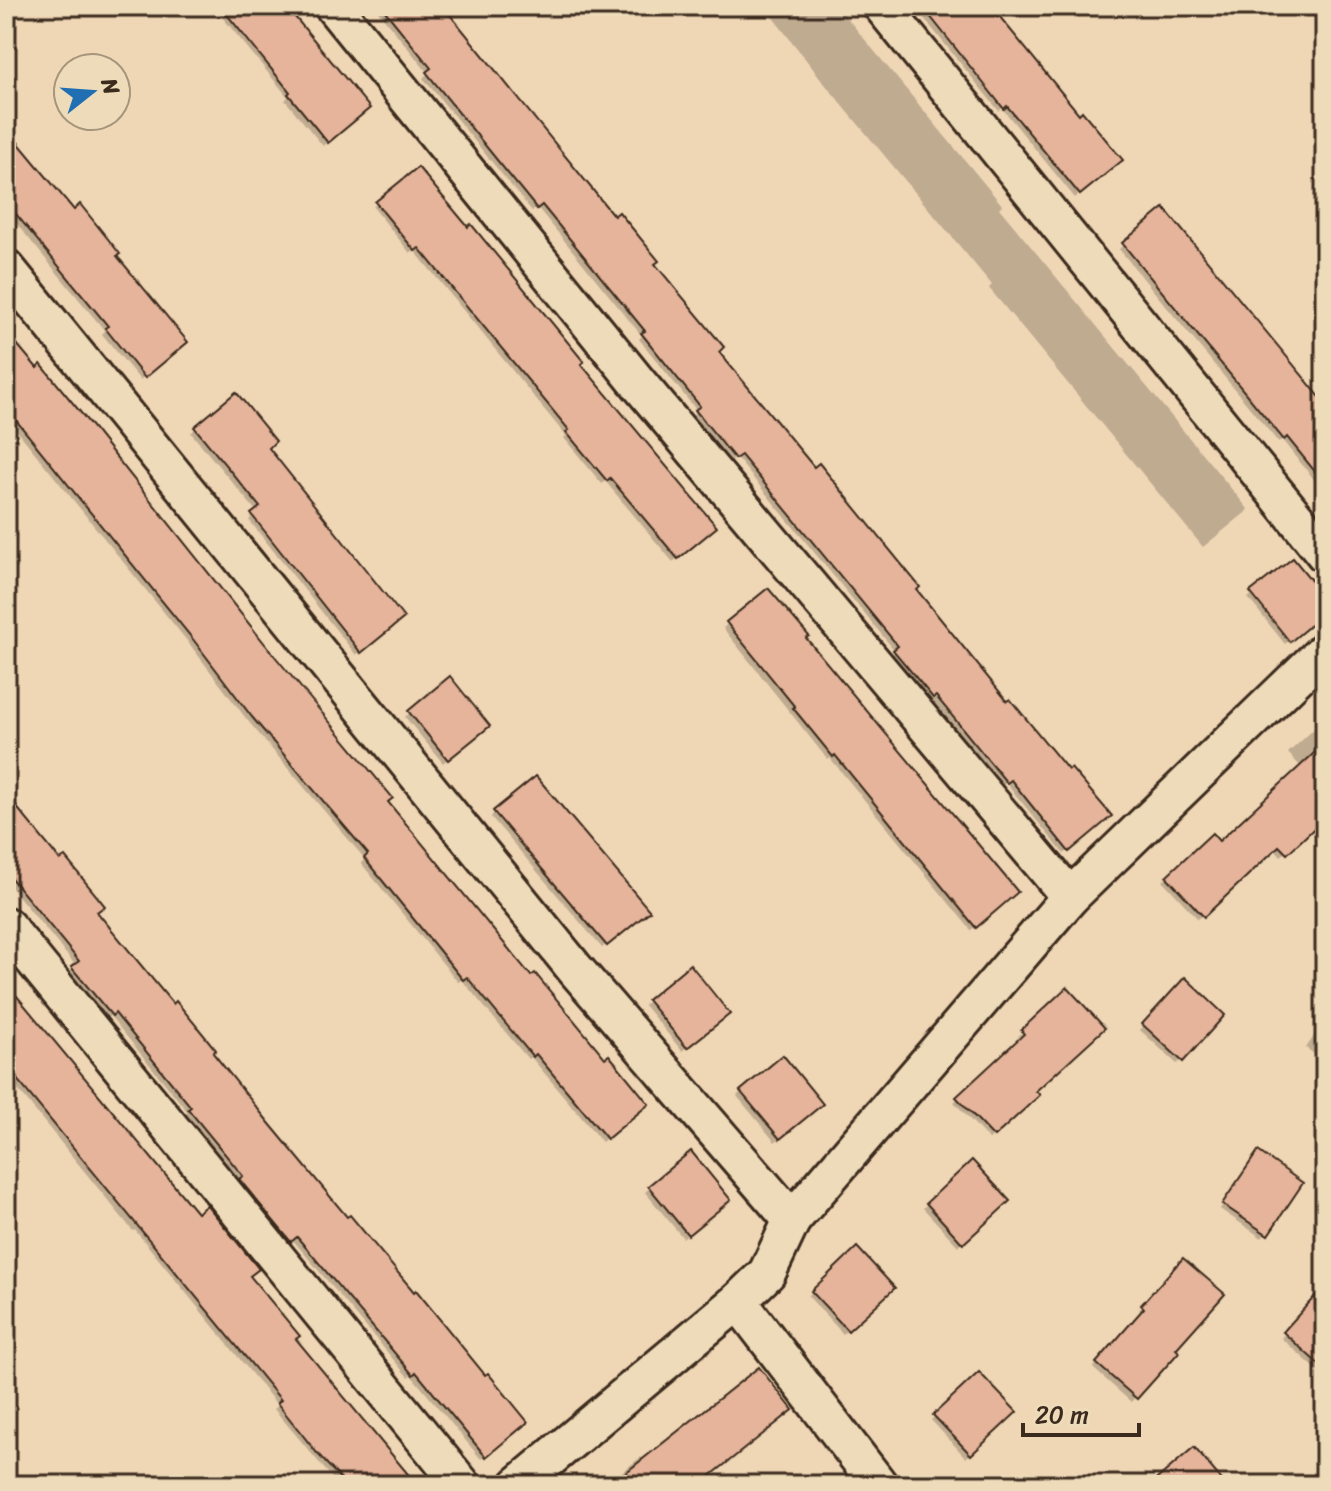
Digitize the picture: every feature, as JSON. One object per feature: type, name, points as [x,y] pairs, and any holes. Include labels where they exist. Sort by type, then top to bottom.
[{"type":"street","points":[[333,6],[639,384],[1070,897]]},
{"type":"street","points":[[882,6],[1325,554]]},
{"type":"street","points":[[6,268],[575,969],[792,1220]]},
{"type":"street","points":[[518,1485],[738,1301],[767,1273],[792,1220],[1070,897],[1325,650]]},
{"type":"street","points":[[6,926],[462,1485]]},
{"type":"street","points":[[738,1301],[879,1485]]},
{"type":"building","points":[[220,6],[286,6],[370,108],[328,143]]},
{"type":"building","points":[[381,6],[443,6],[614,216],[619,212],[659,261],[655,264],[724,347],[719,352],[814,467],[819,463],[1007,701],[1010,699],[1068,770],[1071,768],[1112,816],[1069,852],[1011,780],[1007,783],[936,696],[933,698],[893,650],[898,646],[741,455],[735,459],[695,410],[700,406],[641,333],[645,331],[542,205],[537,209],[497,160],[426,72],[431,68]]},
{"type":"building","points":[[922,6],[991,6],[1079,114],[1082,111],[1123,160],[1080,195],[1007,106],[1004,109]]},
{"type":"building","points":[[6,128],[74,210],[80,204],[120,254],[117,256],[188,342],[145,378],[105,328],[108,326],[6,202]]},
{"type":"building","points":[[418,167],[468,227],[471,224],[584,362],[581,364],[717,527],[678,559],[610,478],[607,481],[566,432],[569,430],[419,248],[415,251],[375,202]]},
{"type":"building","points":[[1164,208],[1325,403],[1325,484],[1287,437],[1284,440],[1122,243]]},
{"type":"building","points":[[6,331],[37,368],[41,364],[81,413],[273,654],[393,798],[388,802],[531,976],[535,973],[605,1058],[609,1055],[649,1104],[607,1139],[467,977],[463,980],[364,858],[368,854],[252,717],[6,408]]},
{"type":"building","points":[[236,392],[276,441],[269,448],[404,618],[361,653],[251,514],[260,507],[194,427]]},
{"type":"building","points":[[1293,558],[1325,597],[1325,613],[1290,642],[1250,592]]},
{"type":"building","points":[[768,588],[809,636],[806,638],[1018,892],[976,928],[835,755],[833,757],[726,622]]},
{"type":"building","points":[[450,676],[490,726],[448,760],[408,711]]},
{"type":"building","points":[[1325,743],[1325,818],[1287,854],[1279,846],[1204,917],[1166,876],[1212,833],[1219,841]]},
{"type":"building","points":[[536,776],[650,911],[607,946],[493,811]]},
{"type":"building","points":[[6,794],[60,860],[65,857],[105,906],[97,912],[173,1004],[176,1001],[216,1050],[213,1053],[347,1217],[350,1215],[528,1422],[486,1457],[297,1237],[291,1242],[239,1179],[243,1176],[188,1109],[191,1107],[115,1013],[112,1016],[71,967],[79,961],[6,872]]},
{"type":"building","points":[[690,964],[730,1014],[687,1048],[647,1000]]},
{"type":"building","points":[[1185,977],[1225,1015],[1183,1062],[1142,1024]]},
{"type":"building","points":[[6,983],[197,1213],[207,1205],[259,1269],[250,1276],[300,1336],[296,1339],[417,1485],[346,1485],[317,1453],[277,1403],[281,1400],[6,1066]]},
{"type":"building","points":[[1067,987],[1105,1028],[1036,1091],[1040,1095],[994,1137],[956,1097],[1024,1034],[1021,1030]]},
{"type":"building","points":[[783,1055],[823,1104],[780,1139],[740,1091]]},
{"type":"building","points":[[691,1151],[731,1200],[688,1235],[648,1186]]},
{"type":"building","points":[[1258,1151],[1303,1183],[1268,1235],[1222,1204]]},
{"type":"building","points":[[972,1160],[1010,1201],[963,1244],[926,1203]]},
{"type":"building","points":[[857,1247],[895,1288],[848,1331],[811,1291]]},
{"type":"building","points":[[1183,1258],[1225,1294],[1137,1399],[1096,1363]]},
{"type":"building","points":[[1325,1285],[1325,1370],[1283,1332]]},
{"type":"building","points":[[759,1367],[793,1410],[699,1485],[610,1485]]},
{"type":"building","points":[[979,1372],[1017,1412],[971,1455],[933,1415]]},
{"type":"building","points":[[1194,1447],[1226,1485],[1150,1485]]}]
